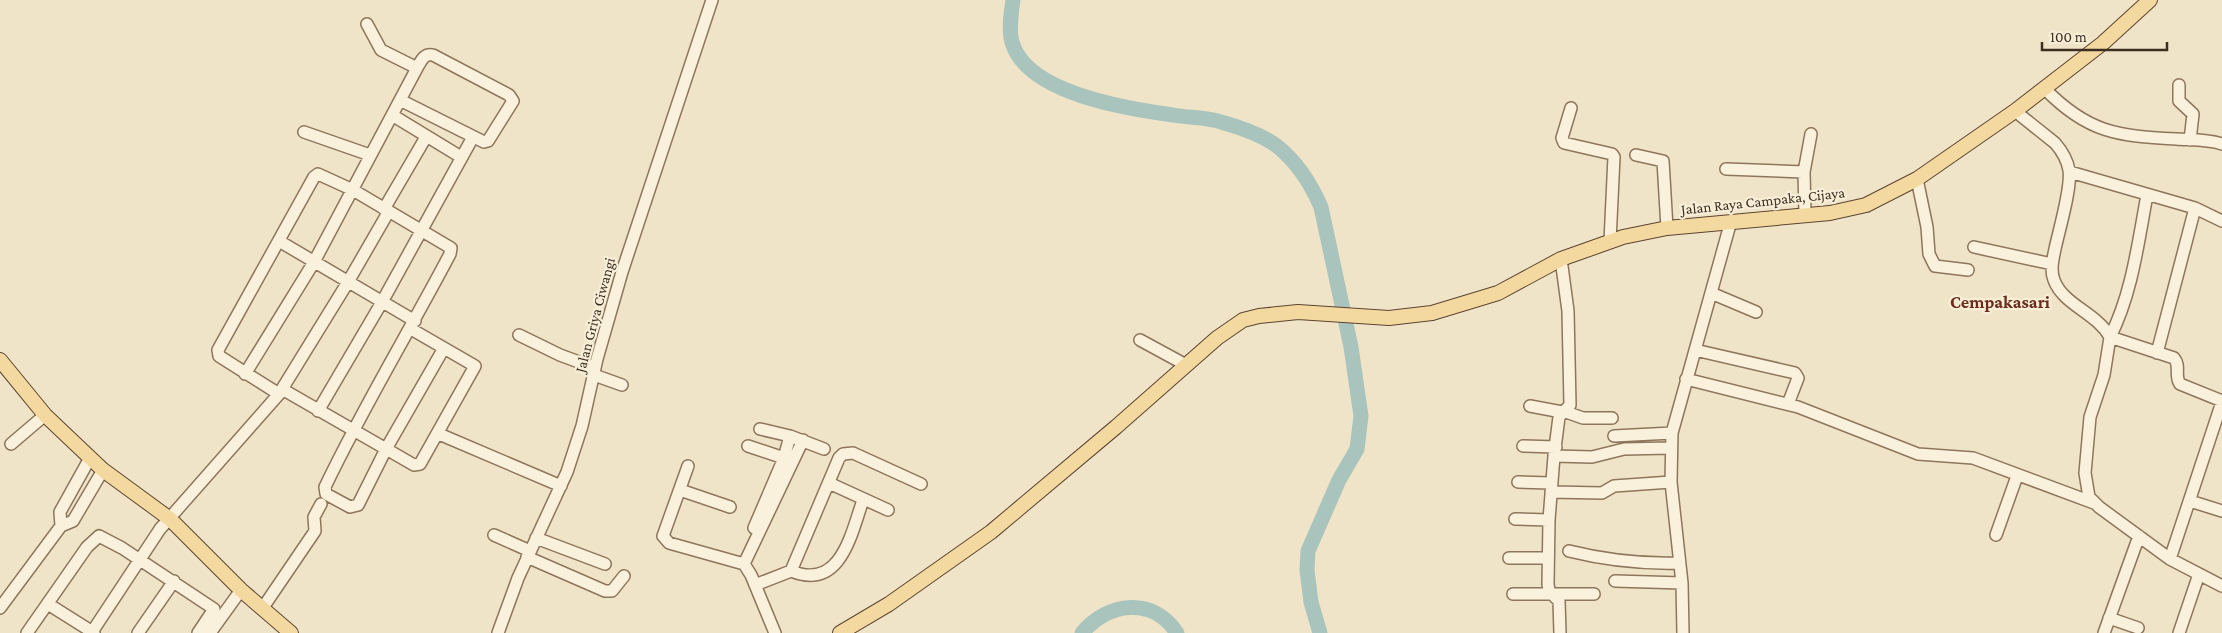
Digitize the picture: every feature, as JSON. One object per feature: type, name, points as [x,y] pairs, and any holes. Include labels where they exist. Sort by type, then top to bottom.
[{"type":"main road","name":"Jalan Raya Campaka, Cijaya","points":[[840,633],[889,604],[991,532],[1116,427],[1217,338],[1243,320],[1259,316],[1298,312],[1388,318],[1432,313],[1498,293],[1561,260],[1610,240],[1667,228],[1842,211],[1866,205],[1917,179],[2015,111],[2103,44],[2150,0]]},
{"type":"main road","points":[[0,360],[45,415],[90,458],[103,470],[170,520],[284,631]]},
{"type":"street","name":"Jalan Griya Ciwangi","points":[[498,633],[529,554],[561,486],[582,426],[622,272],[712,0]]},
{"type":"street","points":[[367,24],[381,50],[417,68]]},
{"type":"street","points":[[245,374],[314,262],[370,155],[417,68],[424,57],[429,54],[433,55],[511,96],[513,101],[488,141],[484,142],[400,100]]},
{"type":"street","points":[[2179,85],[2179,101],[2193,114],[2190,140]]},
{"type":"street","points":[[2045,89],[2063,108],[2093,126],[2136,137],[2207,140],[2222,144]]},
{"type":"street","points":[[1571,108],[1562,138],[1564,143],[1612,154],[1614,157],[1610,240]]},
{"type":"street","points":[[2015,111],[2060,149],[2070,172],[2052,264],[2053,278],[2057,286],[2102,325],[2110,337],[2176,360],[2177,381],[2180,384],[2222,401],[2170,559]]},
{"type":"street","points":[[392,115],[460,157]]},
{"type":"street","points":[[304,132],[370,155]]},
{"type":"street","points":[[1805,215],[1804,172],[1810,134]]},
{"type":"street","points":[[48,604],[93,632],[160,529],[170,520],[280,392],[348,282],[426,136]]},
{"type":"street","points":[[318,411],[382,302],[460,157],[473,137]]},
{"type":"street","points":[[1636,156],[1663,161],[1667,228]]},
{"type":"street","points":[[1726,169],[1804,172]]},
{"type":"street","points":[[2070,172],[2194,208],[2222,221]]},
{"type":"street","points":[[279,241],[382,302],[413,325],[444,348],[473,362],[475,368],[420,464],[414,464],[386,449],[352,430],[318,411],[245,374],[219,356],[218,350],[314,177],[318,174],[324,175],[353,190],[448,245],[451,250],[413,325],[352,430],[325,487],[326,494],[350,507],[358,505],[386,449],[444,348]]},
{"type":"street","points":[[1917,179],[1927,227],[1929,254],[1932,264],[1968,270]]},
{"type":"street","points":[[2094,503],[2086,490],[2084,473],[2090,417],[2104,375],[2110,337],[2122,313],[2136,258],[2148,195]]},
{"type":"street","points":[[2157,352],[2194,208]]},
{"type":"street","points":[[1683,633],[1682,583],[1671,482],[1670,448],[1686,379],[1731,221]]},
{"type":"street","points":[[1974,247],[2052,264]]},
{"type":"street","points":[[1560,633],[1560,601],[1552,594],[1548,584],[1548,558],[1551,487],[1555,452],[1562,412],[1570,404],[1571,357],[1567,300],[1561,260]]},
{"type":"street","points":[[1711,293],[1756,312]]},
{"type":"street","points":[[519,335],[622,385]]},
{"type":"street","points":[[1140,340],[1186,365]]},
{"type":"street","points":[[1695,350],[1796,373],[1798,378],[1788,404]]},
{"type":"street","points":[[1686,379],[1788,404],[1918,454],[1966,457],[2094,503],[2170,559],[2222,586]]},
{"type":"street","points":[[1530,406],[1583,418],[1612,418]]},
{"type":"street","points":[[11,444],[45,415]]},
{"type":"street","points":[[760,429],[803,440],[824,449]]},
{"type":"street","points":[[1614,436],[1672,433]]},
{"type":"street","points":[[438,434],[561,486]]},
{"type":"street","points":[[742,563],[784,458],[790,436]]},
{"type":"street","points":[[742,563],[803,440]]},
{"type":"street","points":[[748,446],[784,458]]},
{"type":"street","points":[[1523,446],[1592,457],[1624,450],[1670,448]]},
{"type":"street","points":[[791,572],[839,458],[847,452],[921,484]]},
{"type":"street","points":[[61,526],[60,512],[90,458]]},
{"type":"street","points":[[688,466],[663,536],[666,541],[742,563],[755,585],[774,633]]},
{"type":"street","points":[[0,608],[61,526],[73,521],[103,470]]},
{"type":"street","points":[[1996,534],[2017,476]]},
{"type":"street","points":[[1518,482],[1602,493],[1614,486],[1671,482]]},
{"type":"street","points":[[829,483],[888,510]]},
{"type":"street","points":[[680,490],[730,507]]},
{"type":"street","points":[[755,585],[791,572],[806,576],[813,575],[835,565],[844,552],[863,500]]},
{"type":"street","points":[[2190,501],[2222,511]]},
{"type":"street","points":[[262,609],[315,531],[314,517],[321,504]]},
{"type":"street","points":[[1515,519],[1549,520]]},
{"type":"street","points":[[494,535],[529,554],[541,564],[605,591],[612,591],[624,576]]},
{"type":"street","points":[[27,633],[87,547],[99,536],[104,537],[174,581],[214,609],[198,633]]},
{"type":"street","points":[[2104,633],[2139,536]]},
{"type":"street","points":[[536,538],[605,564]]},
{"type":"street","points":[[1569,551],[1605,559],[1649,564],[1679,563]]},
{"type":"street","points":[[1509,558],[1548,558]]},
{"type":"street","points":[[2179,633],[2199,574]]},
{"type":"street","points":[[138,633],[174,581]]},
{"type":"street","points":[[1615,581],[1682,583]]},
{"type":"street","points":[[210,633],[241,590]]},
{"type":"street","points":[[1513,594],[1594,594]]},
{"type":"street","points":[[2110,618],[2138,628]]},
{"type":"waterway","points":[[1013,0],[1010,29],[1011,40],[1023,62],[1039,76],[1059,87],[1107,103],[1179,116],[1215,120],[1257,135],[1277,146],[1291,159],[1303,174],[1317,198],[1321,207],[1351,347],[1361,416],[1357,449],[1339,480],[1308,551],[1307,570],[1311,602],[1320,633]]},
{"type":"waterway","points":[[1082,633],[1104,615],[1130,608],[1156,613],[1167,621],[1177,633]]},
{"type":"district","name":"Cempakasari","points":[[2000,302]]}]
